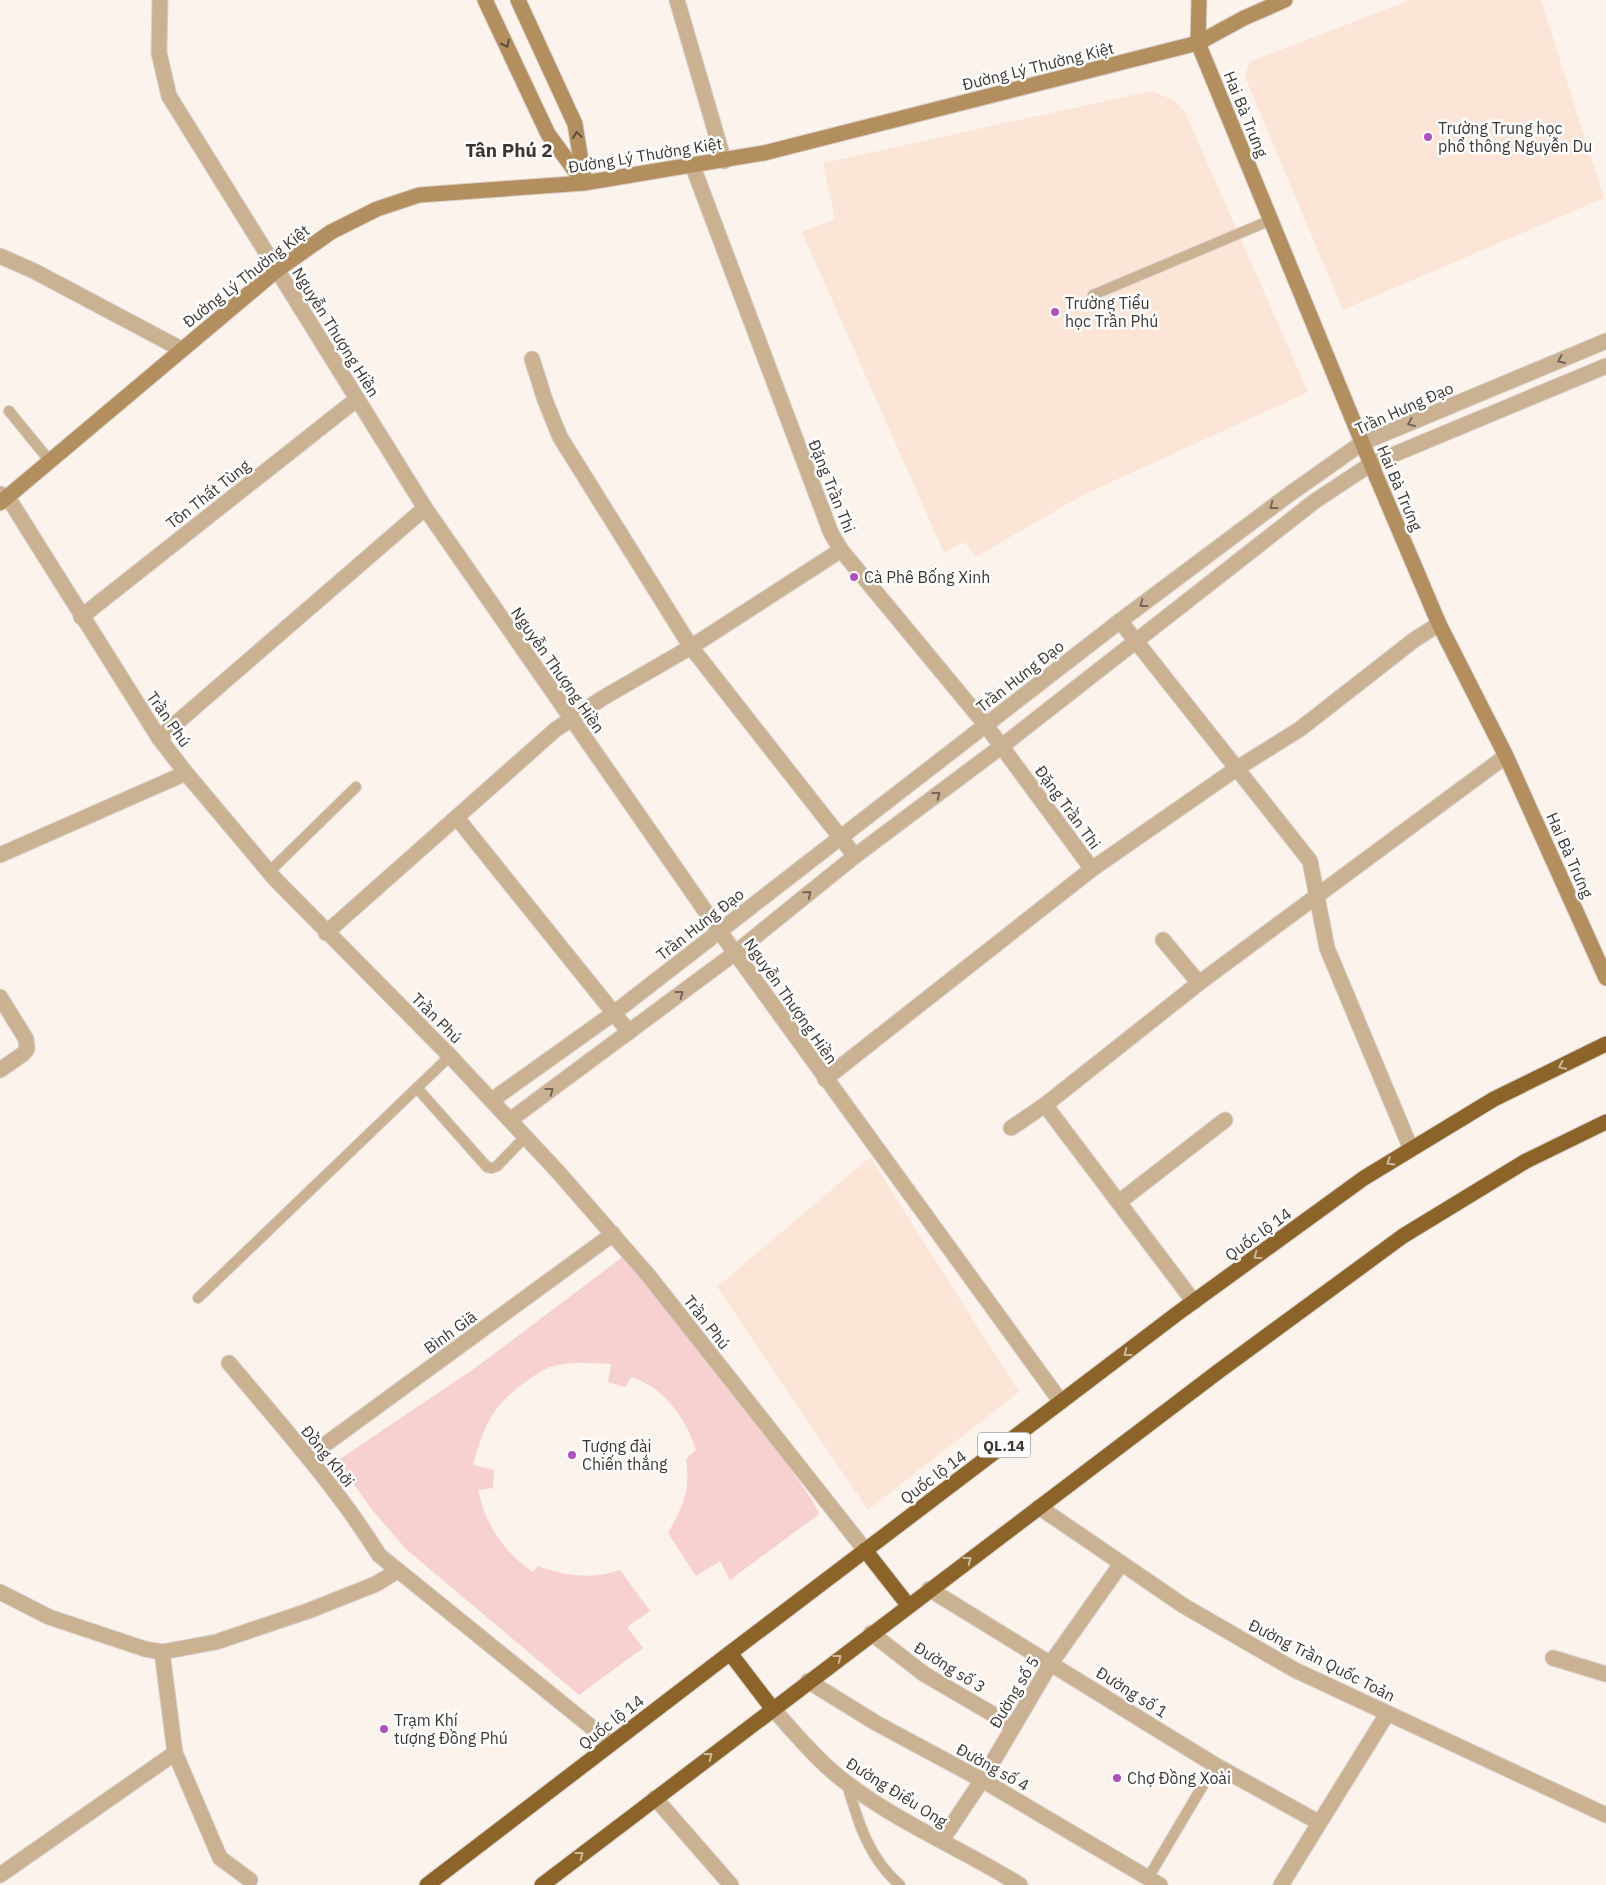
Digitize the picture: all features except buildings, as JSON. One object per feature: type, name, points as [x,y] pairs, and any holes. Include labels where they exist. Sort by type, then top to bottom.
[{"type":"highway","name":"Quốc lộ 14","points":[[427,1885],[1061,1402],[1364,1178],[1494,1099],[1606,1044]]},
{"type":"highway","points":[[542,1885],[772,1708],[1218,1371],[1403,1236],[1526,1161],[1606,1122]]},
{"type":"highway","points":[[865,1550],[908,1605]]},
{"type":"highway","points":[[730,1653],[772,1708]]},
{"type":"street","name":"Nguyễn Thượng Hiền","points":[[160,0],[159,53],[168,96],[425,508],[720,932],[1061,1402]]},
{"type":"street","points":[[485,0],[548,134],[584,183]]},
{"type":"street","points":[[518,0],[575,124],[584,183]]},
{"type":"street","points":[[677,0],[724,161]]},
{"type":"street","name":"Hai Bà Trưng","points":[[1199,0],[1198,43],[1362,443],[1439,624],[1506,756],[1606,978]]},
{"type":"street","name":"Đường Lý Thường Kiệt","points":[[2,498],[277,270],[331,232],[378,209],[419,196],[584,183],[693,167],[773,151],[1198,43],[1244,18],[1285,0]]},
{"type":"street","name":"Đặng Trần Thi","points":[[693,167],[821,510],[840,550],[986,724],[1092,869]]},
{"type":"street","points":[[0,256],[28,268],[181,349]]},
{"type":"street","name":"Trần Hưng Đạo","points":[[492,1100],[614,1013],[1120,621],[1291,493],[1362,443],[1606,341]]},
{"type":"street","points":[[532,359],[544,400],[560,437],[691,647],[839,837],[856,856]]},
{"type":"street","points":[[510,1120],[735,953],[856,856],[1002,746],[1315,501],[1371,464],[1606,366]]},
{"type":"street","name":"Tôn Thất Tùng","points":[[81,617],[357,399]]},
{"type":"street","name":"Trần Phú","points":[[2,498],[159,738],[186,772],[269,872],[326,933],[492,1100],[613,1234],[648,1275],[865,1550]]},
{"type":"street","points":[[159,738],[425,508]]},
{"type":"street","points":[[326,933],[458,818],[544,739],[601,699],[691,647],[840,550]]},
{"type":"street","points":[[1120,621],[1310,860],[1328,948],[1411,1149]]},
{"type":"street","points":[[825,1079],[1092,869],[1236,769],[1300,729],[1414,640],[1439,624]]},
{"type":"street","points":[[1011,1128],[1045,1104],[1199,983],[1316,895],[1506,756]]},
{"type":"street","points":[[0,855],[186,772]]},
{"type":"street","points":[[458,818],[629,1032]]},
{"type":"street","points":[[1164,940],[1199,983]]},
{"type":"street","points":[[0,998],[26,1039],[27,1049],[0,1070]]},
{"type":"street","points":[[1045,1104],[1194,1302]]},
{"type":"street","points":[[1119,1202],[1224,1120]]},
{"type":"street","name":"Bình Giã","points":[[308,1457],[613,1234]]},
{"type":"street","name":"Đồng Khởi","points":[[228,1363],[308,1457],[356,1519],[379,1555],[611,1744]]},
{"type":"street","name":"Đường Trần Quốc Toản","points":[[1039,1507],[1184,1606],[1296,1670],[1606,1815]]},
{"type":"street","name":"Đường số 5","points":[[942,1840],[982,1780],[1051,1663],[1121,1564]]},
{"type":"street","points":[[0,1592],[49,1617],[145,1649],[162,1652],[216,1642],[308,1611],[376,1584],[397,1571]]},
{"type":"street","name":"Đường số 1","points":[[929,1590],[1215,1765],[1318,1822]]},
{"type":"street","name":"Đường số 3","points":[[871,1633],[924,1674],[1013,1726]]},
{"type":"street","points":[[162,1652],[175,1753],[220,1858],[250,1880]]},
{"type":"street","points":[[1552,1658],[1606,1674]]},
{"type":"street","name":"Đường số 4","points":[[808,1681],[876,1723],[982,1780],[1154,1882]]},
{"type":"street","name":"Đường Điểu Ong","points":[[772,1708],[825,1766],[847,1784],[1020,1885]]},
{"type":"street","points":[[1281,1885],[1318,1822],[1387,1714]]},
{"type":"street","points":[[0,1875],[175,1753]]},
{"type":"street","points":[[655,1798],[731,1885]]},
{"type":"lane","points":[[1093,295],[1271,220]]},
{"type":"lane","points":[[9,410],[48,460]]},
{"type":"lane","points":[[269,872],[356,787]]},
{"type":"lane","points":[[198,1298],[450,1056]]},
{"type":"lane","points":[[417,1088],[487,1167],[497,1166],[526,1136]]},
{"type":"lane","points":[[1154,1882],[1215,1765]]},
{"type":"lane","points":[[847,1784],[857,1820],[875,1858],[900,1885]]},
{"type":"shaded area","name":"Trường Trung học phổ thông Nguyễn Du","points":[[1410,0],[1541,0],[1604,198],[1343,310],[1245,77],[1249,62]]},
{"type":"shaded area","name":"Trường Tiểu học Trần Phú","points":[[1151,91],[1174,100],[1185,112],[1308,392],[1081,496],[976,557],[964,542],[944,553],[802,232],[835,219],[823,163]]},
{"type":"shaded area","points":[[870,1157],[1019,1392],[868,1510],[717,1287]]},
{"type":"shaded area","points":[[624,1256],[771,1441],[812,1500],[819,1514],[730,1580],[720,1561],[696,1576],[668,1533],[684,1498],[687,1480],[686,1459],[696,1450],[680,1416],[664,1397],[644,1382],[632,1377],[625,1387],[608,1382],[611,1364],[561,1364],[538,1373],[524,1383],[496,1409],[485,1429],[473,1465],[494,1470],[493,1488],[478,1490],[481,1503],[497,1537],[522,1564],[533,1572],[538,1566],[579,1576],[599,1575],[620,1570],[650,1611],[627,1627],[643,1648],[579,1695],[406,1549],[373,1511],[337,1461],[475,1368]]},
{"type":"place","name":"Trường Trung học phổ thông Nguyễn Du","points":[[1428,137]]},
{"type":"place","name":"Trường Tiểu học Trần Phú","points":[[1055,312]]},
{"type":"place","name":"Cà Phê Bống Xinh","points":[[854,577]]},
{"type":"place","name":"Tượng đài Chiến thắng","points":[[572,1455]]},
{"type":"place","name":"Trạm Khí tượng Đồng Phú","points":[[384,1729]]},
{"type":"place","name":"Chợ Đồng Xoài","points":[[1117,1778]]},
{"type":"district","name":"Tân Phú 2","points":[[509,150]]}]
